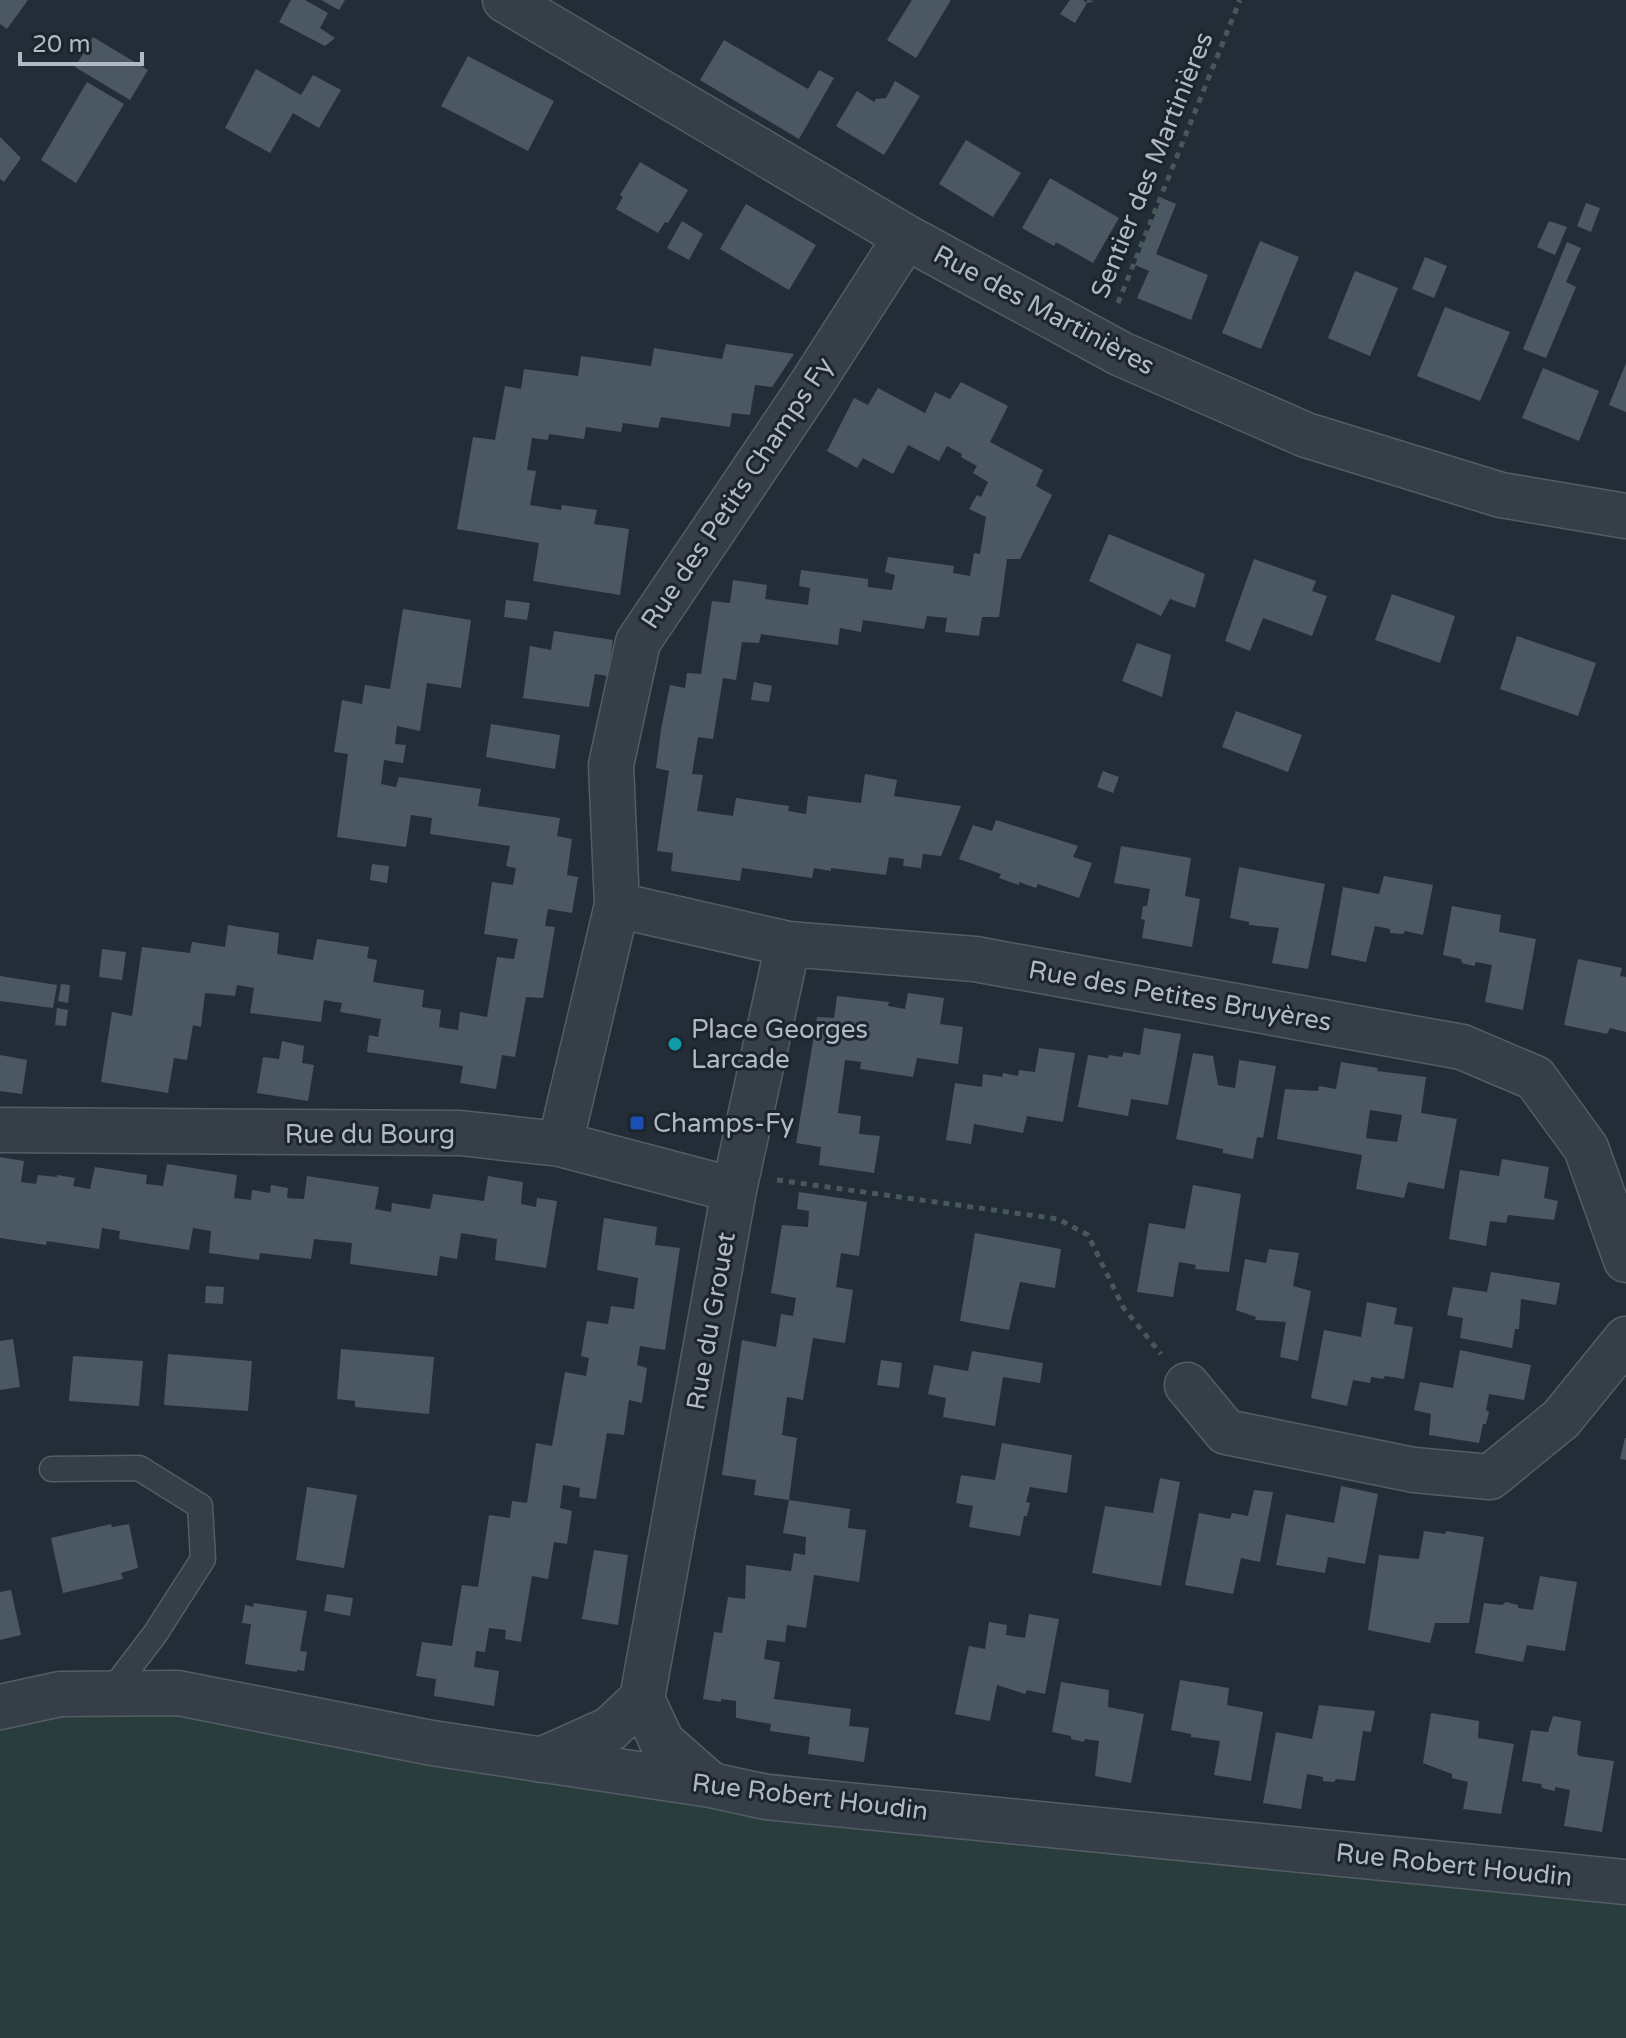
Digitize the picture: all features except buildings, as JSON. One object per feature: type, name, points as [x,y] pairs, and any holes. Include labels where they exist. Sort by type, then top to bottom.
[{"type":"street","name":"Rue des Martinières","points":[[505,0],[906,237],[1101,344],[1306,435],[1501,495],[1626,516]]},
{"type":"street","name":"Rue des Petits Champs Fy","points":[[560,1144],[617,905],[611,765],[638,642],[811,385],[906,237]]},
{"type":"street","name":"Rue des Petites Bruyères","points":[[617,905],[788,944],[975,959],[1462,1047],[1535,1078],[1586,1148],[1626,1260]]},
{"type":"street","name":"Rue du Grouet","points":[[642,1699],[736,1182],[788,944]]},
{"type":"street","name":"Rue du Bourg","points":[[0,1130],[460,1133],[560,1144],[736,1182]]},
{"type":"street","points":[[1187,1385],[1226,1432],[1414,1470],[1490,1477],[1561,1419],[1626,1339]]},
{"type":"street","name":"Rue Robert Houdin","points":[[0,1707],[60,1694],[178,1693],[432,1743],[711,1785],[766,1797],[1626,1882]]},
{"type":"street","points":[[541,1760],[610,1729],[642,1699],[662,1742],[711,1785]]},
{"type":"lane","points":[[52,1469],[139,1468],[200,1506],[203,1559],[155,1634],[110,1693]]},
{"type":"path","name":"Sentier des Martinières","points":[[1101,344],[1240,0]]},
{"type":"path","points":[[736,1182],[1058,1219],[1088,1235],[1123,1307],[1187,1385]]},
{"type":"green space","points":[[84,1681],[1626,1886],[1626,2038],[0,2038],[0,1706]]},
{"type":"place","name":"Place Georges Larcade","points":[[675,1044]]},
{"type":"place","name":"Champs-Fy","points":[[637,1123]]}]
